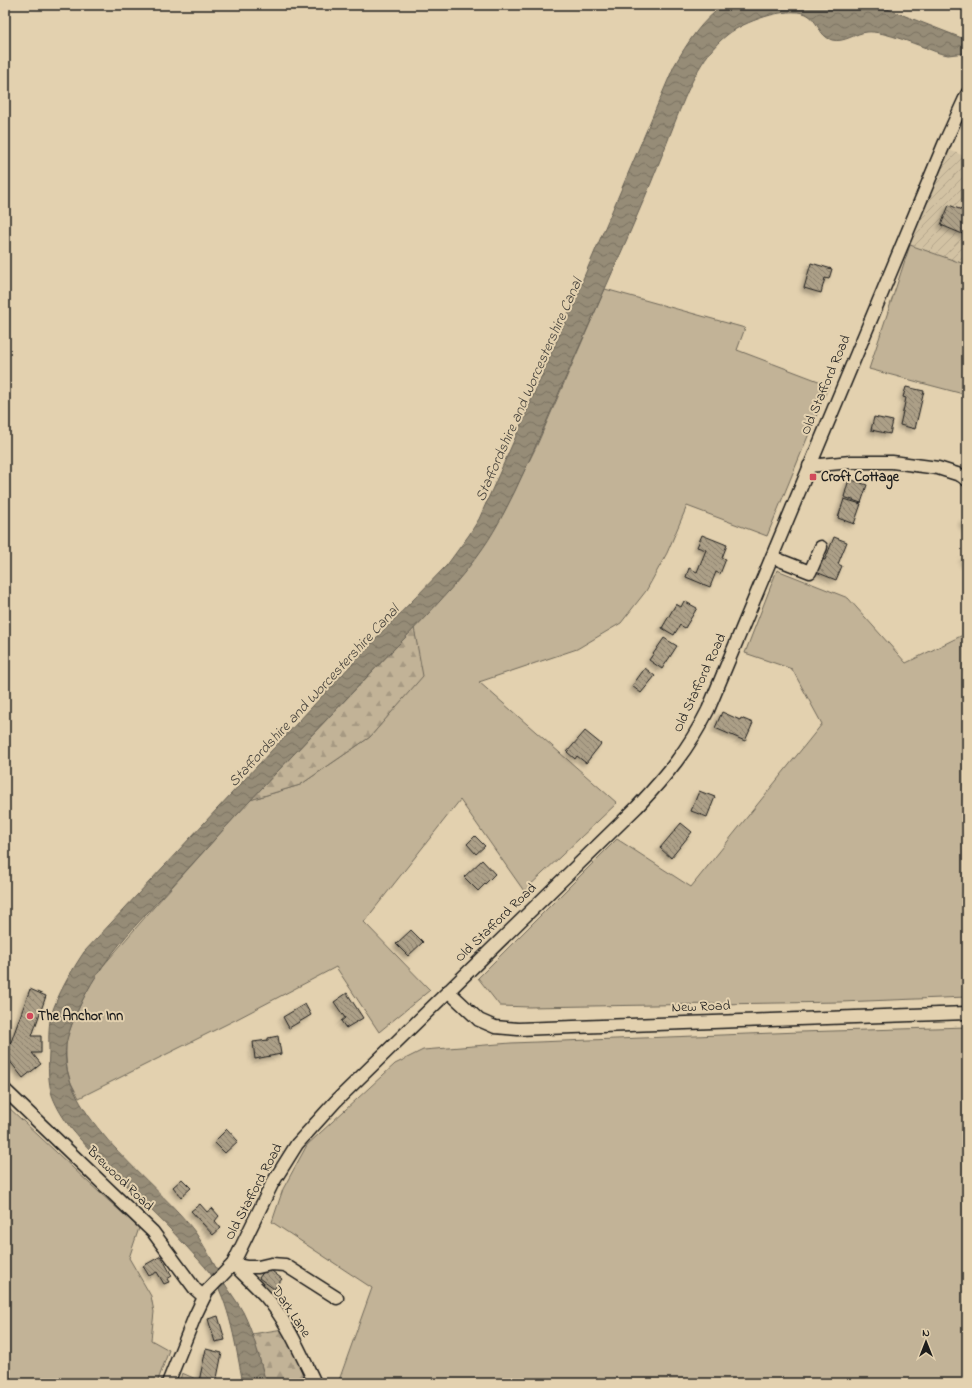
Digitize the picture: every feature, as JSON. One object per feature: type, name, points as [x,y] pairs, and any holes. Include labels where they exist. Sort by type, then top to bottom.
[{"type":"street","name":"Old Stafford Road","points":[[206,1294],[230,1267],[272,1184],[297,1144],[336,1101],[637,807],[663,779],[682,755],[696,733],[708,710],[945,142],[964,107],[967,94]]},
{"type":"street","points":[[809,466],[851,462],[892,462],[938,468],[960,475],[967,480]]},
{"type":"street","points":[[772,557],[810,572],[821,546]]},
{"type":"street","name":"New Road","points":[[448,991],[479,1020],[495,1027],[518,1029],[967,1013]]},
{"type":"street","name":"Brewood Road","points":[[5,1090],[153,1232],[195,1289],[206,1294]]},
{"type":"street","points":[[230,1267],[258,1268],[271,1264],[285,1265],[337,1298]]},
{"type":"street","name":"Dark Lane","points":[[230,1267],[266,1298],[288,1329],[315,1383]]},
{"type":"street","points":[[168,1383],[195,1316],[206,1294]]},
{"type":"shaded area","points":[[949,150],[967,157],[967,265],[910,245]]},
{"type":"green space","points":[[910,245],[967,265],[967,395],[869,369]]},
{"type":"green space","points":[[605,289],[745,328],[737,350],[829,385],[767,536],[687,506],[667,553],[646,591],[621,623],[577,649],[479,682],[617,803],[524,891],[460,800],[364,922],[430,990],[379,1032],[336,967],[235,1020],[79,1098],[71,1083],[67,1069],[66,1041],[74,1018],[83,999],[102,967],[250,800],[300,785],[370,737],[422,676],[414,628],[441,599],[477,556],[503,514],[537,445]]},
{"type":"green space","points":[[777,570],[848,598],[906,663],[967,633],[967,997],[841,1002],[529,1007],[500,1006],[478,978],[617,839],[691,887],[822,724],[792,669],[745,653]]},
{"type":"green space","points":[[414,628],[423,676],[370,737],[300,785],[250,800]]},
{"type":"green space","points":[[967,1027],[967,1383],[338,1383],[372,1288],[272,1222],[283,1189],[307,1145],[395,1064],[423,1050],[511,1043]]},
{"type":"green space","points":[[5,1104],[139,1228],[129,1258],[151,1296],[154,1312],[151,1340],[169,1350],[157,1383],[5,1383]]},
{"type":"green space","points":[[283,1329],[308,1383],[266,1383],[252,1334]]},
{"type":"green space","points":[[182,1373],[205,1383],[179,1383]]},
{"type":"water","points":[[724,5],[877,5],[967,40],[967,53],[948,55],[939,53],[903,40],[874,32],[867,32],[837,41],[832,40],[824,35],[810,16],[798,12],[787,12],[765,17],[743,25],[727,35],[709,53],[695,75],[640,209],[538,440],[515,491],[489,540],[452,588],[292,756],[120,943],[97,975],[87,992],[71,1027],[66,1045],[67,1071],[77,1097],[93,1121],[113,1146],[178,1212],[195,1232],[247,1320],[254,1338],[266,1383],[243,1383],[235,1341],[223,1298],[210,1273],[167,1226],[75,1134],[56,1105],[52,1095],[48,1069],[49,1025],[51,1016],[65,983],[84,952],[379,635],[447,565],[469,535],[479,519],[516,436],[674,66],[690,40],[702,25]]},
{"type":"building","points":[[949,205],[967,212],[967,230],[965,235],[941,225]]},
{"type":"building","points":[[811,263],[832,269],[829,279],[825,278],[821,293],[804,288]]},
{"type":"building","points":[[906,387],[924,391],[915,429],[900,425],[906,398],[903,397]]},
{"type":"building","points":[[874,417],[893,421],[890,434],[871,430]]},
{"type":"building","points":[[849,479],[867,485],[861,503],[844,497]]},
{"type":"building","points":[[844,499],[861,504],[854,524],[838,518]]},
{"type":"building","points":[[967,519],[967,529],[962,521]]},
{"type":"building","points":[[702,535],[727,545],[722,558],[726,559],[720,574],[716,572],[710,587],[686,577],[689,568],[697,572],[706,550],[697,547]]},
{"type":"building","points":[[834,537],[847,542],[838,564],[842,566],[836,580],[816,572],[821,559],[825,560]]},
{"type":"building","points":[[967,556],[967,565],[963,559]]},
{"type":"building","points":[[684,601],[697,608],[685,628],[680,625],[674,635],[662,628],[676,604],[681,607]]},
{"type":"building","points":[[664,638],[677,646],[662,669],[649,660]]},
{"type":"building","points":[[645,668],[655,676],[641,693],[632,686]]},
{"type":"building","points":[[722,712],[740,720],[741,718],[753,723],[745,741],[715,728]]},
{"type":"building","points":[[585,731],[601,744],[586,763],[577,756],[575,759],[567,752]]},
{"type":"building","points":[[699,791],[715,797],[707,817],[691,811]]},
{"type":"building","points":[[681,823],[692,832],[671,858],[660,848]]},
{"type":"building","points":[[475,836],[485,846],[476,854],[467,844]]},
{"type":"building","points":[[482,860],[495,874],[478,891],[464,877]]},
{"type":"building","points":[[411,930],[423,942],[408,956],[396,944]]},
{"type":"building","name":"The Anchor Inn","points":[[30,989],[46,996],[32,1036],[41,1036],[41,1053],[32,1053],[41,1064],[23,1078],[5,1055],[5,1046],[11,1042]]},
{"type":"building","points":[[347,993],[363,1018],[346,1028],[341,1021],[345,1018],[334,1002]]},
{"type":"building","points":[[305,1004],[311,1015],[289,1028],[283,1017]]},
{"type":"building","points":[[278,1036],[281,1054],[255,1059],[253,1042],[268,1040],[268,1038]]},
{"type":"building","points":[[227,1129],[238,1141],[225,1153],[214,1142]]},
{"type":"building","points":[[182,1179],[191,1188],[181,1197],[173,1187]]},
{"type":"building","points":[[200,1204],[207,1212],[212,1208],[219,1216],[215,1221],[221,1228],[213,1235],[191,1211]]},
{"type":"building","points":[[161,1256],[172,1276],[167,1279],[169,1282],[164,1284],[157,1272],[149,1276],[143,1266]]},
{"type":"building","points":[[267,1267],[282,1279],[274,1289],[259,1278]]},
{"type":"building","points":[[218,1316],[225,1340],[215,1342],[208,1319]]},
{"type":"building","points":[[206,1349],[222,1353],[216,1383],[199,1381]]},
{"type":"place","name":"Croft Cottage","points":[[813,477]]},
{"type":"place","name":"The Anchor Inn","points":[[30,1016]]},
{"type":"water label","name":"Staffordshire and Worcestershire Canal","points":[[529,390]]},
{"type":"water label","name":"Staffordshire and Worcestershire Canal","points":[[314,696]]}]
